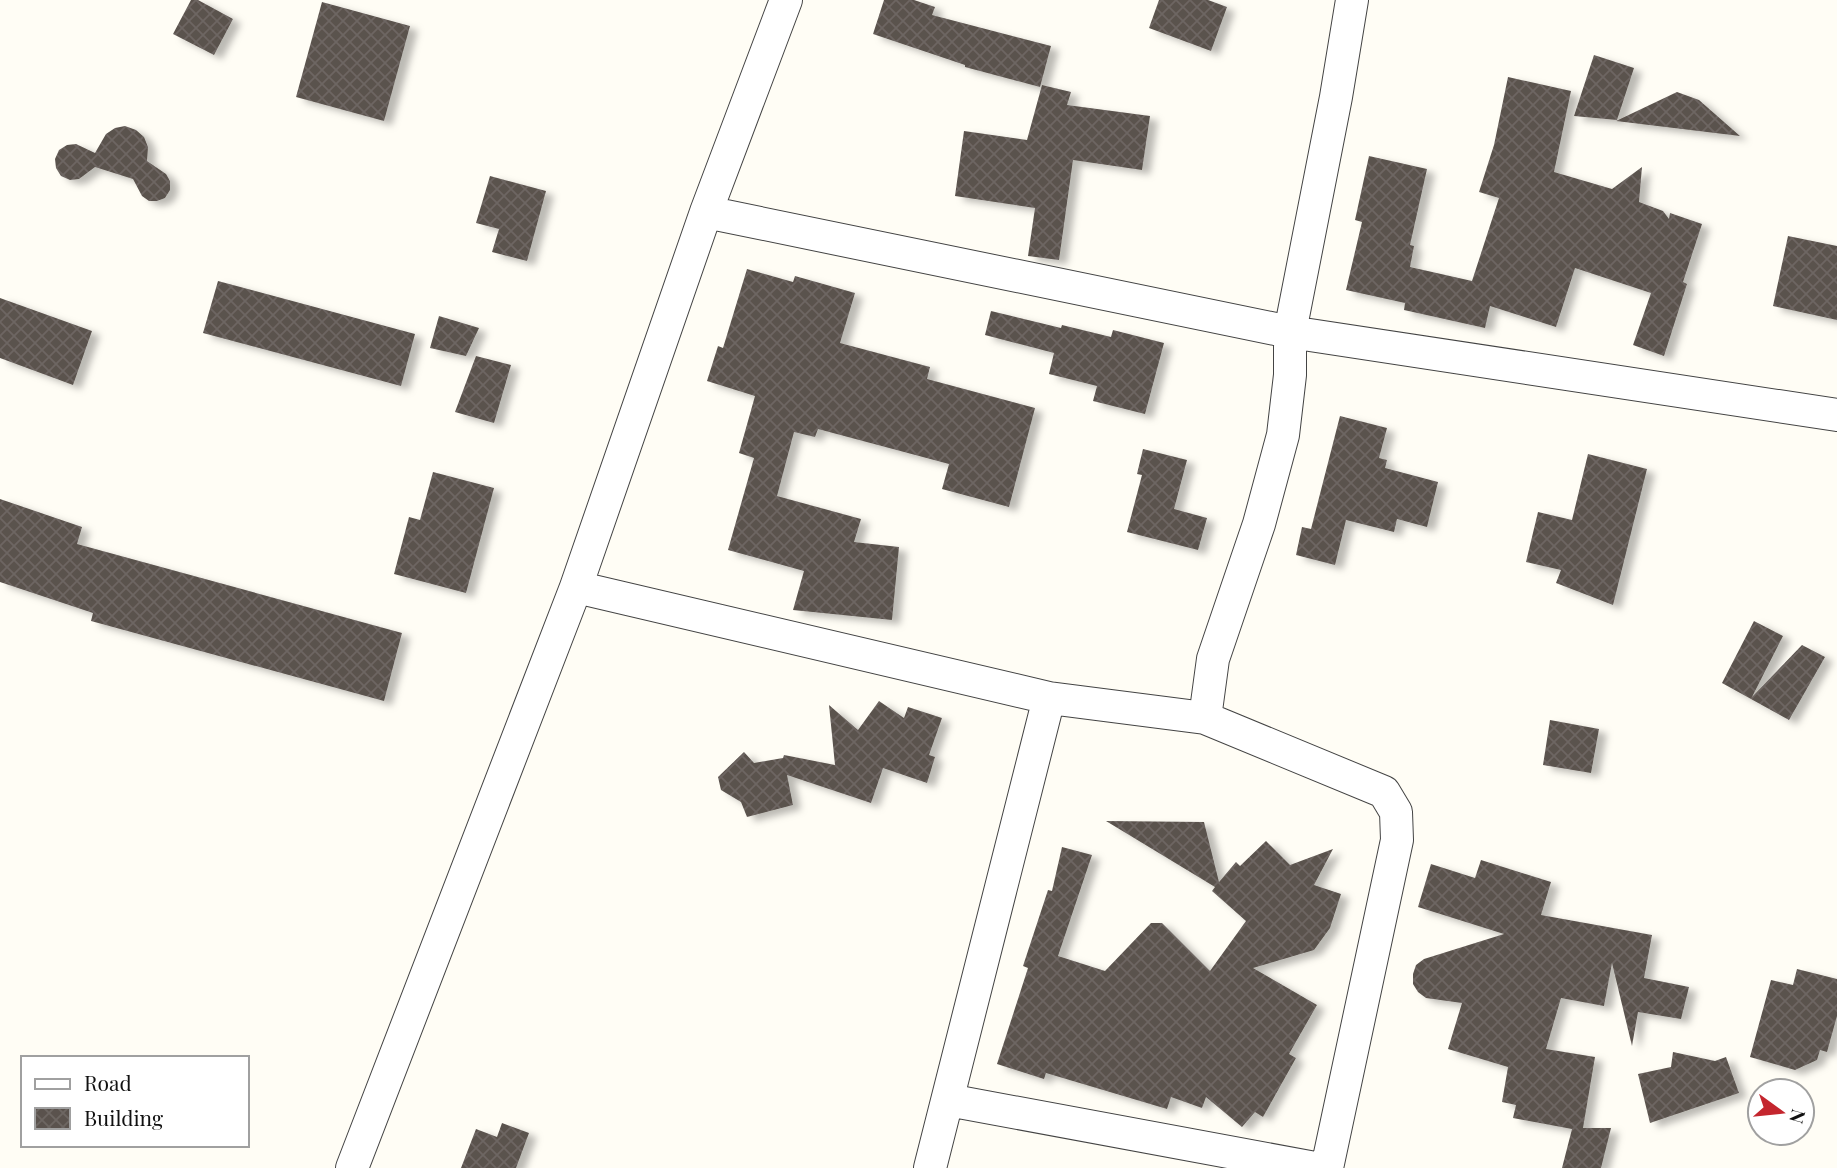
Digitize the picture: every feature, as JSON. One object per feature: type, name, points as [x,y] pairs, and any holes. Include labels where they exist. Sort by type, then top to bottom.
[{"type":"street","points":[[352,1168],[576,587],[706,212],[786,0]]},
{"type":"street","points":[[1205,718],[1213,659],[1259,524],[1283,435],[1290,374],[1290,332],[1352,0]]},
{"type":"street","points":[[706,212],[1290,332],[1837,415]]},
{"type":"street","points":[[576,587],[1049,698],[1205,718],[1384,792],[1396,812],[1397,841],[1328,1168]]},
{"type":"street","points":[[930,1168],[1049,698]]},
{"type":"street","points":[[948,1100],[1315,1168]]},
{"type":"building","points":[[191,0],[198,0],[233,19],[214,55],[173,34]]},
{"type":"building","points":[[884,0],[914,0],[935,7],[932,15],[1051,46],[1040,87],[965,67],[873,34]]},
{"type":"building","points":[[1159,0],[1208,0],[1227,7],[1211,51],[1149,28]]},
{"type":"building","points":[[322,2],[410,26],[384,121],[296,97]]},
{"type":"building","points":[[1594,55],[1634,68],[1617,120],[1574,116]]},
{"type":"building","points":[[1508,77],[1571,91],[1554,172],[1612,189],[1642,167],[1639,202],[1663,211],[1669,219],[1670,213],[1702,224],[1683,282],[1687,284],[1664,356],[1633,345],[1651,293],[1575,268],[1556,327],[1490,306],[1485,328],[1404,310],[1405,303],[1346,290],[1362,222],[1355,220],[1369,156],[1427,169],[1410,245],[1414,246],[1410,267],[1472,281],[1499,198],[1479,192],[1494,145]]},
{"type":"building","points":[[1042,85],[1071,92],[1067,105],[1150,116],[1142,170],[1073,160],[1059,260],[1028,256],[1035,208],[955,196],[964,131],[1027,140]]},
{"type":"building","points":[[1677,92],[1699,100],[1740,136],[1616,121]]},
{"type":"building","points":[[125,126],[144,137],[148,147],[147,161],[166,174],[170,181],[170,190],[165,198],[149,201],[142,196],[133,179],[95,167],[79,179],[70,180],[61,176],[56,168],[55,159],[59,150],[67,145],[76,144],[95,153],[106,134]]},
{"type":"building","points":[[490,176],[546,191],[527,261],[492,252],[499,229],[476,223]]},
{"type":"building","points":[[1788,236],[1837,246],[1837,320],[1773,306]]},
{"type":"building","points":[[747,269],[793,282],[795,276],[855,293],[840,343],[930,367],[927,379],[1035,408],[1009,507],[942,489],[949,464],[818,429],[815,437],[794,432],[777,496],[861,519],[854,542],[899,547],[892,620],[793,610],[804,571],[728,550],[754,458],[739,453],[755,396],[707,381],[718,346],[723,348]]},
{"type":"building","points":[[218,281],[415,334],[401,386],[203,333]]},
{"type":"building","points":[[0,298],[92,331],[73,385],[0,358]]},
{"type":"building","points":[[991,311],[1061,328],[1062,325],[1111,337],[1113,330],[1164,343],[1145,414],[1093,401],[1097,386],[1049,374],[1054,353],[985,335]]},
{"type":"building","points":[[439,316],[479,328],[466,356],[430,348]]},
{"type":"building","points":[[476,356],[511,365],[494,423],[455,412]]},
{"type":"building","points":[[1340,416],[1387,428],[1379,458],[1387,460],[1385,468],[1438,482],[1427,527],[1397,519],[1394,532],[1346,520],[1335,565],[1296,555],[1302,527],[1311,529]]},
{"type":"building","points":[[1143,449],[1187,460],[1174,509],[1207,518],[1198,550],[1127,532],[1142,475],[1137,474]]},
{"type":"building","points":[[1588,454],[1647,469],[1613,605],[1556,583],[1561,570],[1526,562],[1538,512],[1572,520]]},
{"type":"building","points":[[433,472],[494,488],[466,593],[394,574],[409,517],[420,520]]},
{"type":"building","points":[[0,499],[82,527],[77,544],[402,633],[384,701],[91,621],[93,613],[0,582]]},
{"type":"building","points":[[1754,621],[1783,636],[1752,697],[1802,645],[1825,657],[1789,720],[1722,683]]},
{"type":"building","points":[[879,701],[904,718],[908,707],[942,718],[929,755],[935,757],[927,783],[883,768],[871,803],[787,775],[793,805],[747,817],[741,802],[721,790],[718,777],[744,752],[754,763],[783,758],[784,755],[835,765],[829,705],[858,730]]},
{"type":"building","points":[[1550,720],[1599,729],[1591,773],[1543,765]]},
{"type":"building","points":[[1106,821],[1204,822],[1219,882],[1236,862],[1240,866],[1266,841],[1290,865],[1333,849],[1314,885],[1341,894],[1330,928],[1314,950],[1253,968],[1317,1005],[1289,1054],[1296,1058],[1263,1117],[1255,1112],[1242,1127],[1206,1097],[1202,1108],[1171,1097],[1167,1109],[1046,1073],[1044,1079],[997,1064],[1028,968],[1023,966],[1048,890],[1052,891],[1062,847],[1092,855],[1058,956],[1105,971],[1151,923],[1162,923],[1210,971],[1246,921],[1212,891],[1215,887]]},
{"type":"building","points":[[1481,860],[1551,882],[1541,915],[1652,935],[1644,978],[1689,987],[1681,1019],[1638,1012],[1632,1046],[1612,963],[1604,1006],[1561,998],[1546,1049],[1595,1057],[1583,1128],[1611,1128],[1601,1168],[1562,1168],[1572,1129],[1513,1118],[1516,1105],[1502,1102],[1508,1067],[1448,1049],[1462,1003],[1426,998],[1413,984],[1416,965],[1424,959],[1504,934],[1418,907],[1431,864],[1475,878]]},
{"type":"building","points":[[1797,969],[1837,979],[1837,1016],[1827,1052],[1820,1050],[1817,1060],[1795,1070],[1750,1057],[1771,980],[1793,985]]},
{"type":"building","points":[[1673,1052],[1715,1061],[1726,1057],[1739,1093],[1650,1123],[1638,1074],[1671,1067]]},
{"type":"building","points":[[502,1123],[529,1133],[516,1168],[461,1168],[476,1129],[497,1137]]}]
